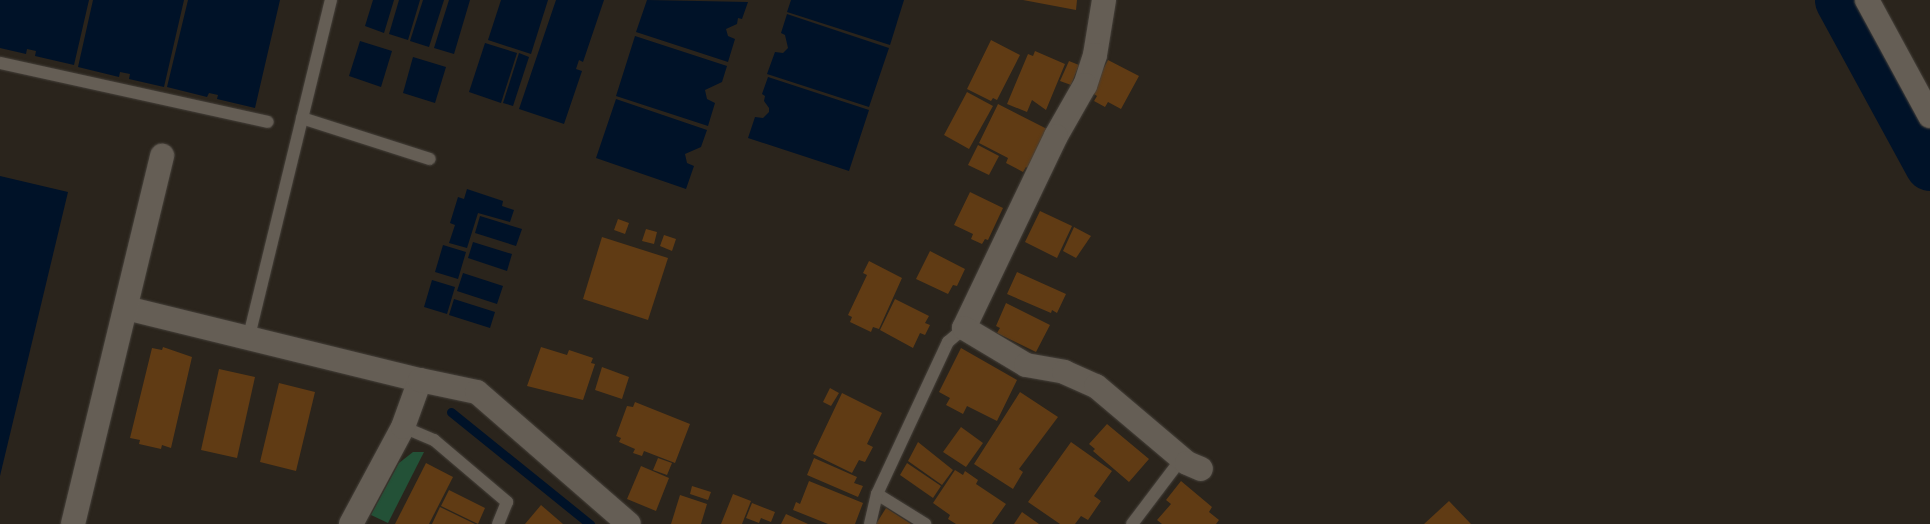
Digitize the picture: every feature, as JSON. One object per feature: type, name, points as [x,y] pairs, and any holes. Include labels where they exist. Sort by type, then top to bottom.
[{"type":"street","points":[[1104,0],[1095,55],[1084,85],[964,328],[1026,365],[1064,372],[1096,386],[1191,464]]},
{"type":"street","points":[[1867,0],[1930,116]]},
{"type":"street","points":[[73,524],[162,156]]},
{"type":"street","points":[[126,308],[249,336],[420,380],[477,392],[629,524]]},
{"type":"street","points":[[351,524],[403,427],[420,380]]},
{"type":"lane","points":[[249,336],[331,0]]},
{"type":"lane","points":[[0,63],[268,122]]},
{"type":"lane","points":[[302,118],[430,159]]},
{"type":"lane","points":[[870,524],[877,494],[948,342],[964,328]]},
{"type":"lane","points":[[403,427],[434,440],[507,502],[498,524]]},
{"type":"lane","points":[[1132,524],[1191,464]]},
{"type":"lane","points":[[877,494],[925,524]]},
{"type":"green space","points":[[413,452],[424,452],[388,523],[371,515],[399,463]]},
{"type":"water","points":[[0,0],[89,0],[74,65],[35,56],[36,51],[27,49],[26,54],[0,48]]},
{"type":"water","points":[[93,0],[184,0],[164,87],[129,79],[130,74],[120,72],[119,77],[78,67]]},
{"type":"water","points":[[188,0],[280,0],[255,108],[217,99],[218,95],[209,93],[207,97],[167,87]]},
{"type":"water","points":[[373,0],[394,0],[384,33],[365,26]]},
{"type":"water","points":[[399,0],[420,0],[408,40],[389,34]]},
{"type":"water","points":[[423,0],[444,0],[429,47],[410,41]]},
{"type":"water","points":[[449,0],[470,0],[454,54],[434,48]]},
{"type":"water","points":[[501,0],[548,0],[531,54],[488,40]]},
{"type":"water","points":[[556,0],[604,0],[583,62],[579,60],[576,69],[582,71],[564,124],[519,109]]},
{"type":"water","points":[[647,0],[748,2],[742,19],[738,18],[737,24],[726,29],[728,36],[735,39],[728,62],[636,32]]},
{"type":"water","points":[[791,0],[904,0],[890,45],[787,12]]},
{"type":"water","points":[[787,14],[889,48],[869,107],[767,74],[775,52],[783,53],[788,48],[785,35],[781,33]]},
{"type":"water","points":[[635,36],[727,66],[722,82],[705,90],[707,99],[715,103],[708,126],[616,96]]},
{"type":"water","points":[[360,41],[392,51],[381,87],[349,76]]},
{"type":"water","points":[[485,43],[517,53],[501,103],[469,92]]},
{"type":"water","points":[[519,53],[529,57],[513,106],[503,103]]},
{"type":"water","points":[[413,57],[446,67],[435,103],[403,93]]},
{"type":"water","points":[[768,77],[869,110],[849,171],[748,138],[755,117],[763,118],[769,112],[769,108],[764,101],[765,96],[762,94]]},
{"type":"water","points":[[616,99],[707,130],[701,147],[685,154],[687,163],[694,166],[686,189],[596,158]]},
{"type":"water","points":[[0,176],[68,192],[0,476]]},
{"type":"water","points":[[467,189],[503,201],[502,206],[514,210],[510,222],[478,213],[467,248],[449,243],[455,225],[450,223],[458,197],[464,199]]},
{"type":"water","points":[[480,216],[522,229],[516,246],[475,233]]},
{"type":"water","points":[[473,242],[512,254],[507,271],[468,258]]},
{"type":"water","points":[[443,245],[466,252],[458,279],[435,272]]},
{"type":"water","points":[[463,273],[503,286],[497,304],[457,291]]},
{"type":"water","points":[[432,280],[455,287],[447,314],[424,307]]},
{"type":"water","points":[[454,299],[495,312],[490,328],[449,315]]},
{"type":"building","points":[[1023,0],[1077,0],[1076,10]]},
{"type":"building","points":[[991,40],[1020,55],[997,100],[993,98],[991,101],[967,89]]},
{"type":"building","points":[[1035,51],[1065,64],[1046,110],[1032,100],[1027,112],[1007,104],[1028,54],[1033,56]]},
{"type":"building","points":[[1108,60],[1139,76],[1121,109],[1108,102],[1105,107],[1094,101],[1097,96],[1091,92]]},
{"type":"building","points":[[1069,61],[1079,65],[1071,85],[1060,81]]},
{"type":"building","points":[[967,92],[993,106],[969,149],[944,135]]},
{"type":"building","points":[[998,104],[1049,130],[1030,169],[1026,167],[1023,172],[1006,163],[1008,158],[979,143]]},
{"type":"building","points":[[978,145],[999,156],[989,175],[968,165]]},
{"type":"building","points":[[970,192],[1003,208],[988,240],[985,239],[982,244],[971,239],[973,234],[954,225]]},
{"type":"building","points":[[1040,211],[1072,226],[1057,258],[1025,242]]},
{"type":"building","points":[[618,219],[629,223],[625,234],[614,230]]},
{"type":"building","points":[[1074,227],[1091,236],[1076,258],[1063,251]]},
{"type":"building","points":[[646,229],[657,232],[654,244],[642,241]]},
{"type":"building","points":[[664,235],[676,239],[672,251],[660,246]]},
{"type":"building","points":[[602,237],[668,258],[648,320],[583,299]]},
{"type":"building","points":[[930,251],[965,269],[957,286],[953,285],[948,294],[916,279]]},
{"type":"building","points":[[869,261],[902,278],[879,329],[873,327],[871,332],[850,322],[852,317],[848,315],[867,275],[863,273]]},
{"type":"building","points":[[1017,272],[1066,294],[1057,313],[1052,310],[1051,313],[1007,294]]},
{"type":"building","points":[[895,299],[929,316],[925,323],[930,325],[925,335],[920,333],[913,348],[880,330]]},
{"type":"building","points":[[1006,303],[1050,325],[1036,352],[997,333],[1000,328],[996,326]]},
{"type":"building","points":[[163,347],[192,357],[171,448],[162,445],[161,449],[139,444],[140,440],[130,438],[152,348],[162,350]]},
{"type":"building","points":[[541,347],[567,355],[569,350],[593,358],[591,363],[595,364],[583,400],[527,386]]},
{"type":"building","points":[[961,348],[1017,380],[997,421],[967,406],[963,414],[946,405],[950,398],[939,392]]},
{"type":"building","points":[[602,367],[629,377],[622,399],[595,390]]},
{"type":"building","points":[[219,369],[255,377],[237,458],[201,450]]},
{"type":"building","points":[[279,383],[315,392],[296,471],[260,462]]},
{"type":"building","points":[[830,388],[839,393],[831,406],[823,402]]},
{"type":"building","points":[[1020,392],[1058,417],[1019,469],[1023,472],[1013,489],[974,464]]},
{"type":"building","points":[[842,393],[882,413],[867,444],[873,447],[865,462],[859,460],[852,473],[813,454]]},
{"type":"building","points":[[635,402],[690,424],[675,463],[644,451],[642,456],[633,453],[635,449],[619,442],[621,438],[616,436],[627,406],[633,407]]},
{"type":"building","points":[[1107,424],[1149,459],[1129,482],[1093,451],[1095,449],[1089,444]]},
{"type":"building","points":[[961,427],[983,443],[966,467],[943,452]]},
{"type":"building","points":[[918,442],[953,470],[942,485],[908,461]]},
{"type":"building","points":[[1071,442],[1112,471],[1094,496],[1101,501],[1088,520],[1081,516],[1075,524],[1060,524],[1028,502]]},
{"type":"building","points":[[658,458],[672,463],[667,475],[653,470]]},
{"type":"building","points":[[814,458],[857,477],[854,483],[863,486],[858,497],[807,475]]},
{"type":"building","points":[[426,463],[453,477],[429,524],[395,524]]},
{"type":"building","points":[[907,463],[941,486],[933,498],[900,475]]},
{"type":"building","points":[[641,466],[669,478],[656,511],[627,499]]},
{"type":"building","points":[[955,470],[963,475],[965,471],[978,480],[976,484],[1006,504],[992,524],[956,524],[948,519],[950,515],[933,503]]},
{"type":"building","points":[[809,481],[863,503],[855,524],[828,524],[793,510],[796,502],[800,504]]},
{"type":"building","points":[[1181,481],[1212,507],[1209,512],[1219,520],[1216,524],[1162,524],[1157,520],[1171,504],[1166,500]]},
{"type":"building","points":[[692,486],[711,492],[708,500],[690,494]]},
{"type":"building","points":[[449,490],[485,508],[478,524],[441,506]]},
{"type":"building","points":[[733,494],[751,501],[742,524],[721,524]]},
{"type":"building","points":[[680,495],[707,504],[701,524],[671,524]]},
{"type":"building","points":[[1449,501],[1471,524],[1424,524]]},
{"type":"building","points":[[752,503],[775,512],[771,522],[761,518],[759,523],[746,518]]},
{"type":"building","points":[[541,505],[563,524],[525,524]]},
{"type":"building","points":[[440,507],[475,524],[432,524]]},
{"type":"building","points":[[886,508],[911,524],[876,524]]},
{"type":"building","points":[[1022,512],[1039,524],[1014,524]]},
{"type":"building","points":[[786,514],[808,524],[781,524]]},
{"type":"waterway","points":[[1840,0],[1930,165]]},
{"type":"waterway","points":[[451,412],[590,524]]}]
